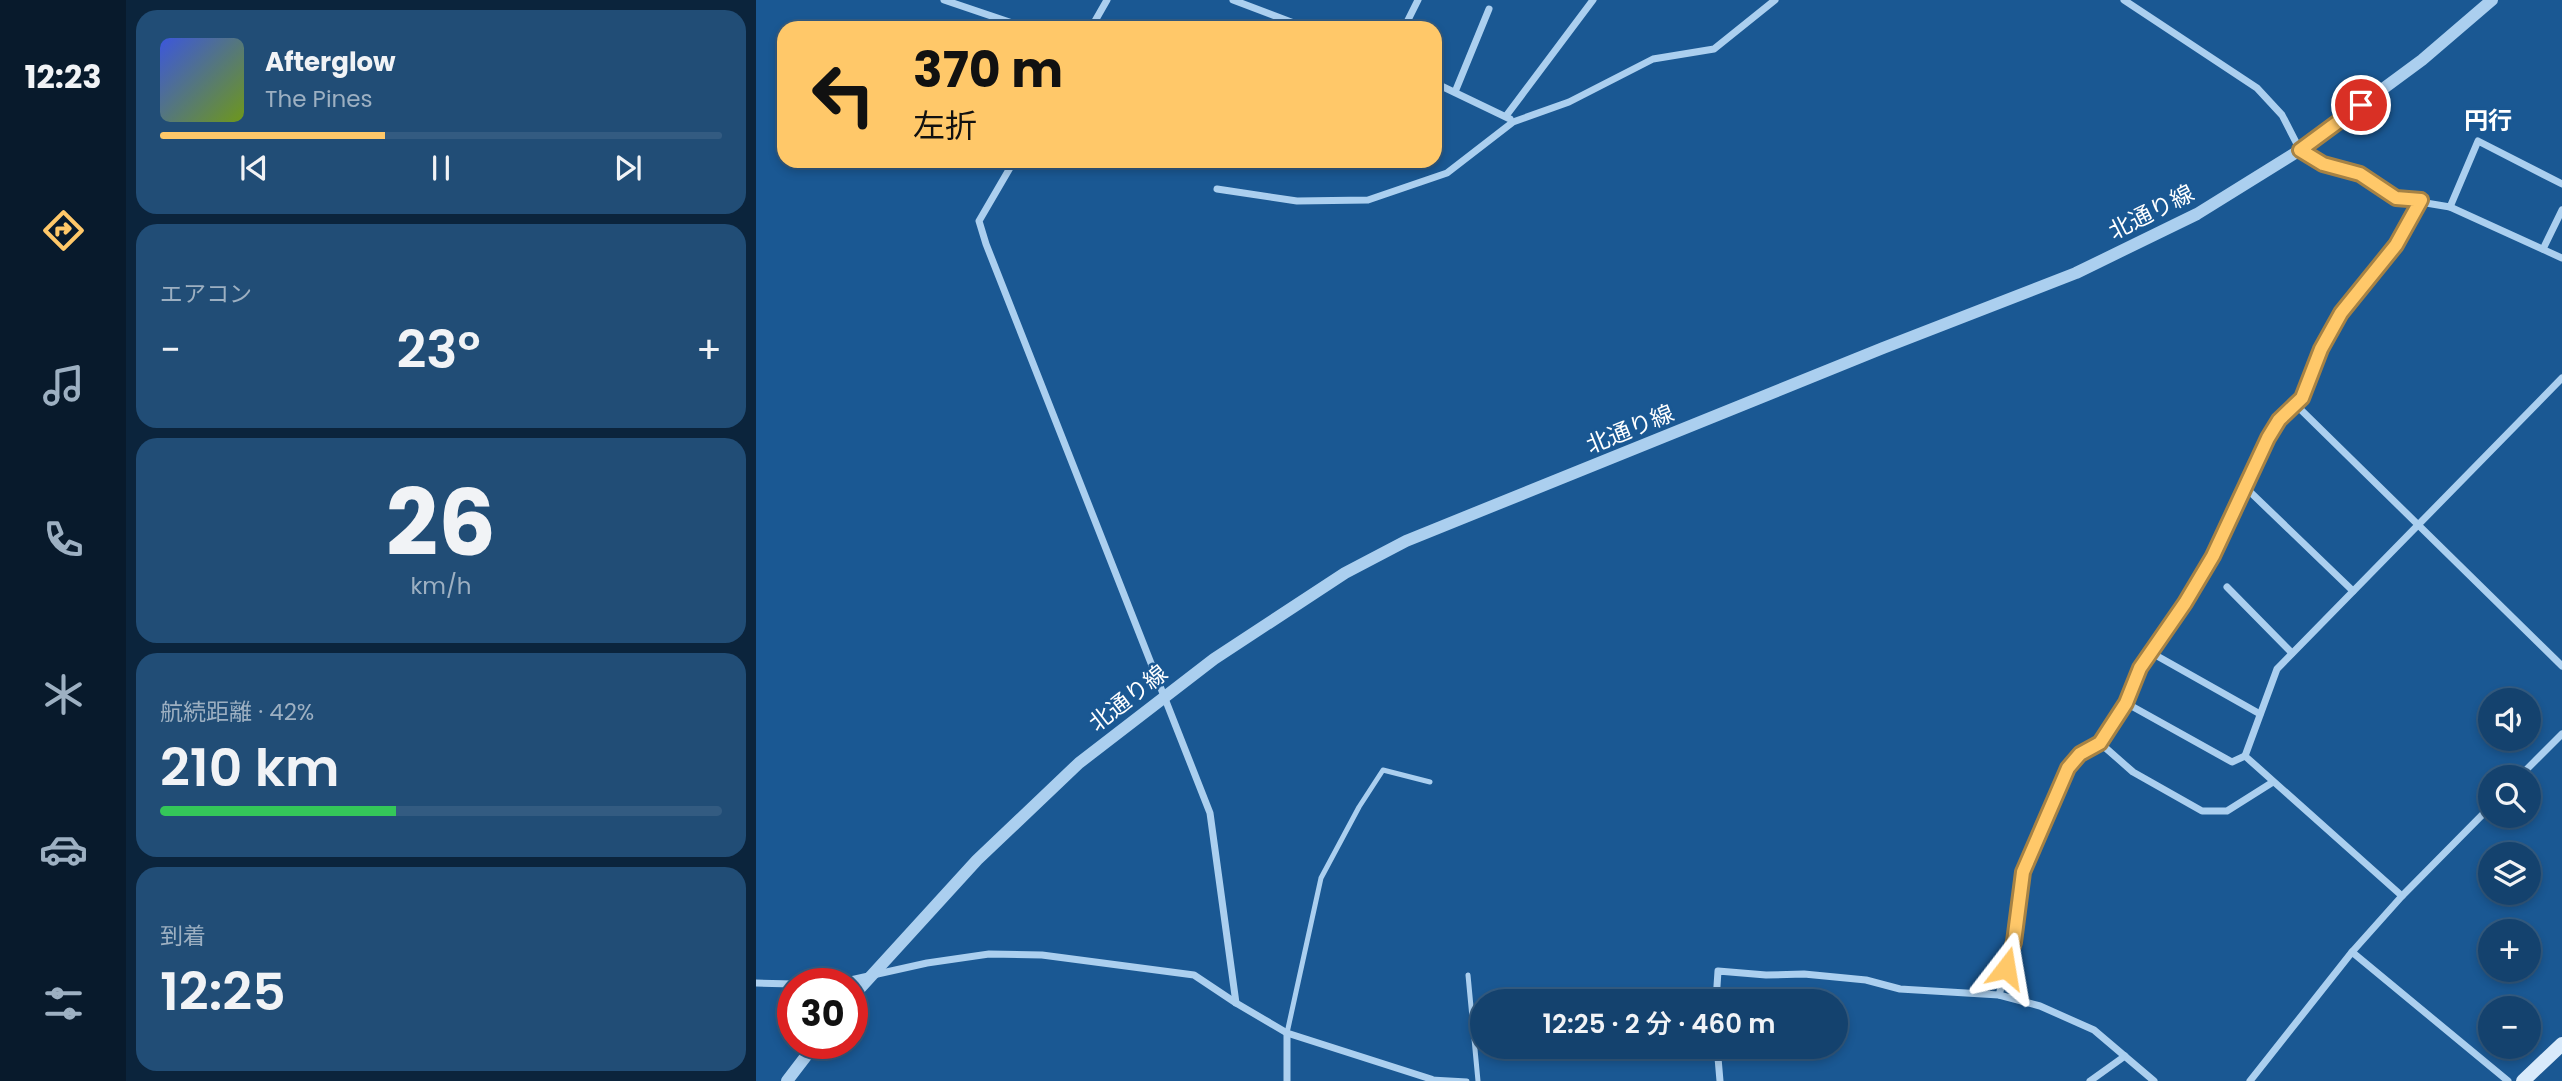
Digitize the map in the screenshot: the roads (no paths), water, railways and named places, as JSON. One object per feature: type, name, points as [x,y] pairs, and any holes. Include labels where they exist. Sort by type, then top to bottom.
[{"type":"main road","points":[[2531,1079],[2562,1044]]},
{"type":"street","points":[[944,0],[1006,21]]},
{"type":"street","points":[[1095,21],[1107,0]]},
{"type":"street","points":[[1233,0],[1288,21]]},
{"type":"street","points":[[1408,21],[1418,0]]},
{"type":"street","points":[[1217,189],[1297,201],[1368,200],[1447,173],[1510,119],[1592,0]]},
{"type":"street","points":[[1442,86],[1510,119],[1569,102],[1653,59],[1714,49],[1775,0]]},
{"type":"street","points":[[2124,0],[2257,88],[2282,115],[2300,150],[2323,164],[2360,174],[2396,198],[2421,200],[2450,207],[2562,258]]},
{"type":"street","name":"北通り線","points":[[869,976],[977,860],[1079,762],[1214,659],[1345,573],[1406,541],[2076,273],[2197,214],[2300,150],[2422,60],[2492,0]]},
{"type":"street","points":[[1455,92],[1489,9]]},
{"type":"street","points":[[2450,207],[2478,141],[2562,184]]},
{"type":"street","points":[[1010,168],[979,222],[1210,813],[1236,1003]]},
{"type":"street","points":[[1999,995],[2014,942],[2023,872],[2068,768],[2080,754],[2100,743],[2126,703],[2140,668],[2185,603],[2213,556],[2268,438],[2279,420],[2302,398],[2321,349],[2341,313],[2396,245],[2421,200]]},
{"type":"street","points":[[2543,249],[2562,210]]},
{"type":"street","points":[[2126,703],[2232,762],[2245,756],[2277,669],[2562,378]]},
{"type":"street","points":[[2295,404],[2562,666]]},
{"type":"street","points":[[2246,488],[2353,591]]},
{"type":"street","points":[[2227,587],[2292,653]]},
{"type":"street","points":[[2150,652],[2260,714]]},
{"type":"street","points":[[2531,765],[2562,734]]},
{"type":"street","points":[[2100,743],[2133,772],[2202,811],[2227,811],[2273,782]]},
{"type":"street","points":[[2245,756],[2402,896]]},
{"type":"street","points":[[2250,1081],[2352,952],[2402,896],[2478,819]]},
{"type":"street","points":[[2352,952],[2508,1081]]},
{"type":"street","points":[[869,976],[928,963],[989,954],[1042,955],[1194,975],[1287,1033],[1432,1080]]},
{"type":"street","points":[[1717,989],[1718,971],[1766,975],[1804,974],[1866,981],[1900,989],[1999,995],[2040,1006],[2094,1030],[2154,1081]]},
{"type":"street","points":[[756,983],[777,984]]},
{"type":"street","points":[[1287,1033],[1287,1081]]},
{"type":"street","points":[[2090,1081],[2125,1056]]},
{"type":"street","points":[[787,1081],[804,1059]]},
{"type":"street","points":[[1718,1059],[1720,1081]]},
{"type":"lane","points":[[1287,1033],[1321,878],[1359,807],[1383,771],[1430,782]]},
{"type":"lane","points":[[1468,975],[1478,1081]]},
{"type":"lane","points":[[1432,1080],[1467,1081]]},
{"type":"district","name":"円行","points":[[2488,120]]}]
